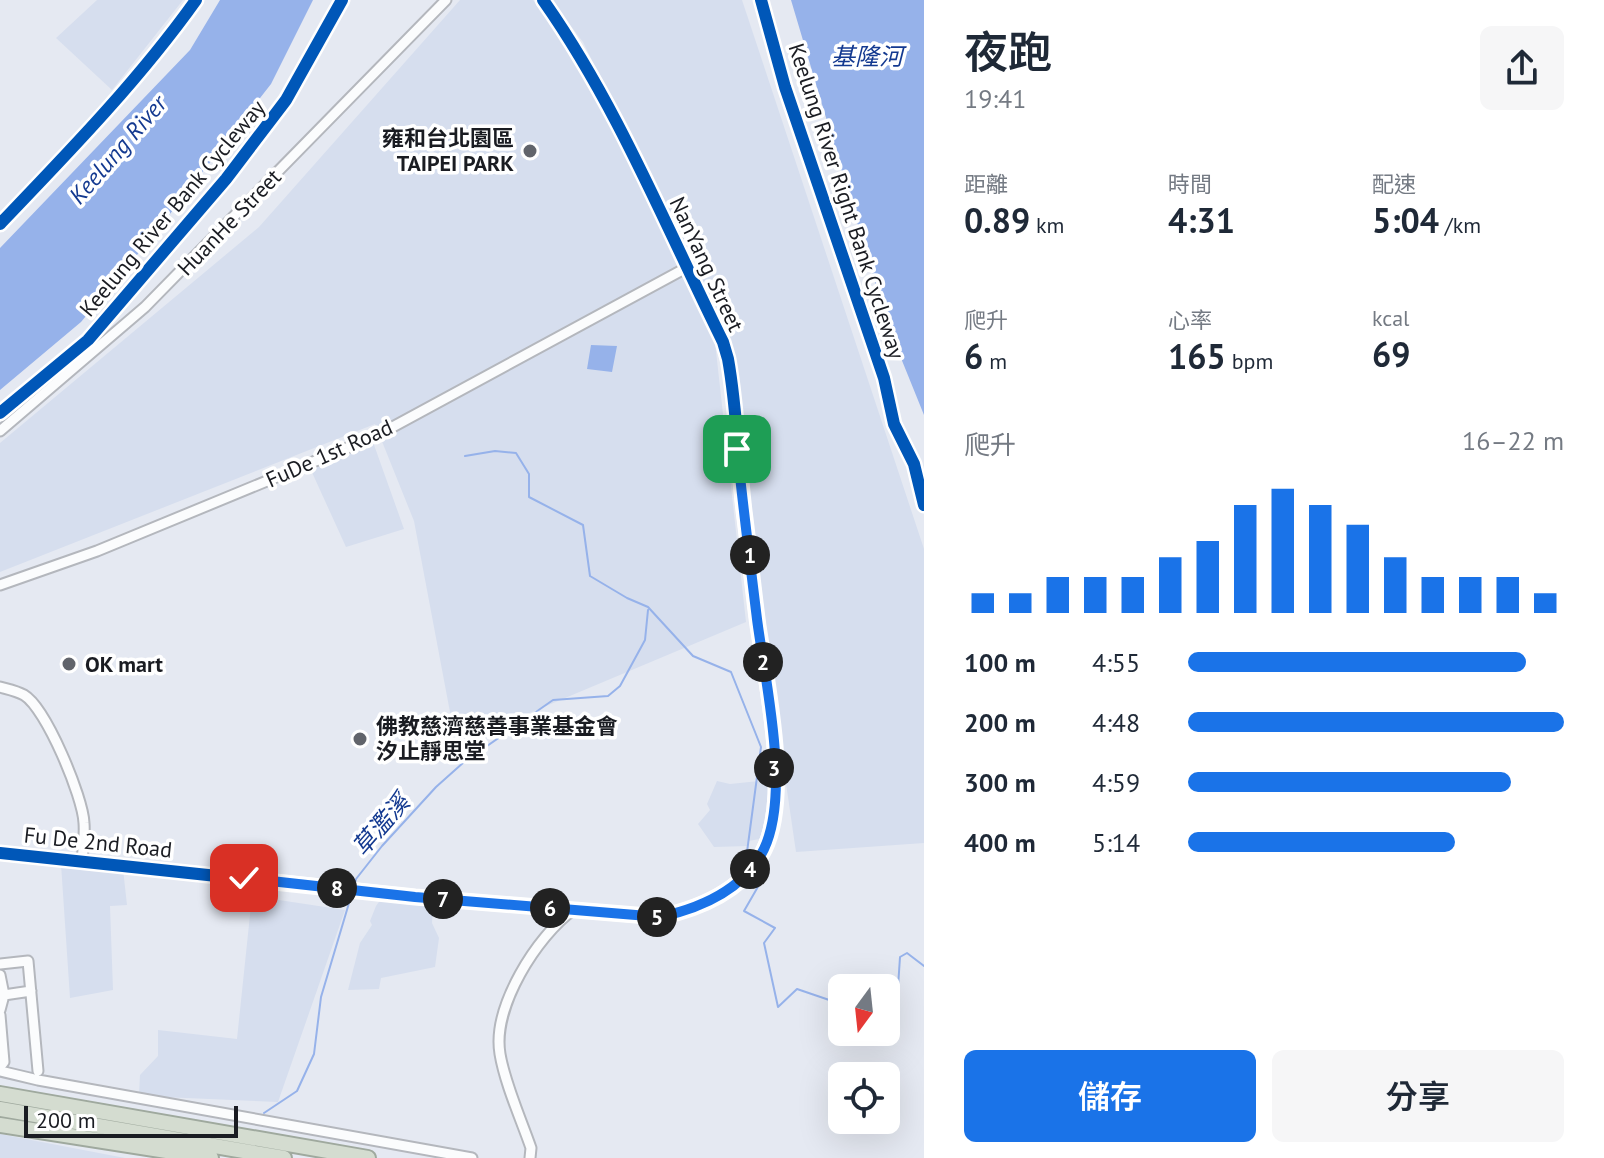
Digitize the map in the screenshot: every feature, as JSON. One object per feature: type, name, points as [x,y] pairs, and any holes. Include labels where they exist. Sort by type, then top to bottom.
[{"type":"highway","points":[[0,1094],[368,1158]]},
{"type":"highway","points":[[0,1109],[284,1158]]},
{"type":"highway","points":[[0,1125],[211,1158]]},
{"type":"street","name":"HuanHe Street","points":[[0,431],[145,307],[446,0]]},
{"type":"street","name":"NanYang Street","points":[[543,0],[580,53],[723,342],[732,381],[743,499],[771,715],[776,794],[772,823],[756,860]]},
{"type":"street","name":"FuDe 1st Road","points":[[0,585],[97,551],[376,436],[686,268]]},
{"type":"street","points":[[0,687],[24,695],[33,704],[60,751],[72,777],[84,821],[82,860]]},
{"type":"street","name":"Fu De 2nd Road","points":[[0,853],[353,890],[660,917],[692,910],[722,895],[746,874],[756,860]]},
{"type":"street","points":[[530,1158],[531,1148],[499,1052],[504,1012],[541,940],[574,909]]},
{"type":"street","points":[[0,964],[28,961],[38,1071]]},
{"type":"street","points":[[0,975],[4,995],[0,1013],[4,1062],[0,1069],[38,1080],[472,1158]]},
{"type":"street","points":[[4,995],[31,991]]},
{"type":"shaded area","points":[[97,0],[183,0],[112,90],[56,38]]},
{"type":"shaded area","points":[[460,0],[533,0],[577,57],[691,286],[715,342],[746,622],[456,744],[414,521],[375,424],[0,572],[0,443],[259,227]]},
{"type":"shaded area","points":[[551,0],[742,0],[924,549],[924,843],[796,852],[762,619],[733,348],[583,42]]},
{"type":"shaded area","points":[[373,442],[404,529],[346,547],[310,468]]},
{"type":"shaded area","points":[[769,780],[768,811],[760,839],[748,841],[748,846],[714,847],[698,824],[710,810],[707,804],[717,781],[730,784]]},
{"type":"shaded area","points":[[61,864],[123,869],[127,905],[110,906],[113,990],[70,998]]},
{"type":"shaded area","points":[[252,896],[345,910],[278,1102],[139,1096],[140,1075],[158,1056],[158,1030],[237,1039]]},
{"type":"shaded area","points":[[381,899],[433,905],[432,923],[439,938],[435,967],[381,978],[379,989],[348,990],[360,943],[372,925],[370,921]]},
{"type":"shaded area","points":[[0,1134],[125,1158],[0,1158]]},
{"type":"water","name":"Keelung River","points":[[220,0],[313,0],[271,84],[152,237],[81,322],[0,390],[0,248],[190,50]]},
{"type":"water","name":"基隆河","points":[[791,0],[924,0],[924,415],[888,326]]},
{"type":"water","points":[[591,345],[617,346],[612,372],[587,369]]},
{"type":"waterway","name":"草濫溪","points":[[465,456],[495,451],[516,453],[529,474],[529,497],[583,525],[590,576],[648,607],[693,656],[731,672],[761,747],[747,852],[753,858]]},
{"type":"waterway","name":"草濫溪","points":[[354,887],[356,879],[382,846],[436,787],[464,762],[553,700],[608,696],[620,686],[645,640],[648,610]]},
{"type":"waterway","name":"草濫溪","points":[[761,865],[767,871],[744,911],[775,928],[764,943],[778,1007],[797,989],[828,1000]]},
{"type":"waterway","name":"草濫溪","points":[[264,1113],[297,1091],[314,1054],[321,997],[352,893]]},
{"type":"waterway","name":"草濫溪","points":[[899,974],[900,957],[907,953],[924,966]]},
{"type":"cycle path","points":[[0,224],[127,87],[196,0]]},
{"type":"cycle path","name":"Keelung River Bank Cycleway","points":[[0,413],[88,340],[226,179],[286,100],[342,0]]},
{"type":"cycle path","points":[[0,853],[415,897],[660,917],[720,895],[745,876],[764,850],[776,801],[774,740],[756,612],[728,359],[723,342],[617,124],[570,40],[543,0]]},
{"type":"cycle path","name":"Keelung River Right Bank Cycleway","points":[[761,0],[785,87],[884,378],[894,424],[914,464],[924,505]]},
{"type":"place","name":"雍和台北園區 TAIPEI PARK","points":[[530,151]]},
{"type":"place","name":"OK mart","points":[[69,664]]},
{"type":"place","name":"佛教慈濟慈善事業基金會 汐止靜思堂","points":[[360,739]]},
{"type":"route","points":[[244,878],[415,897],[660,917],[692,910],[722,895],[746,874],[764,850],[776,794],[771,715],[737,449]]}]
